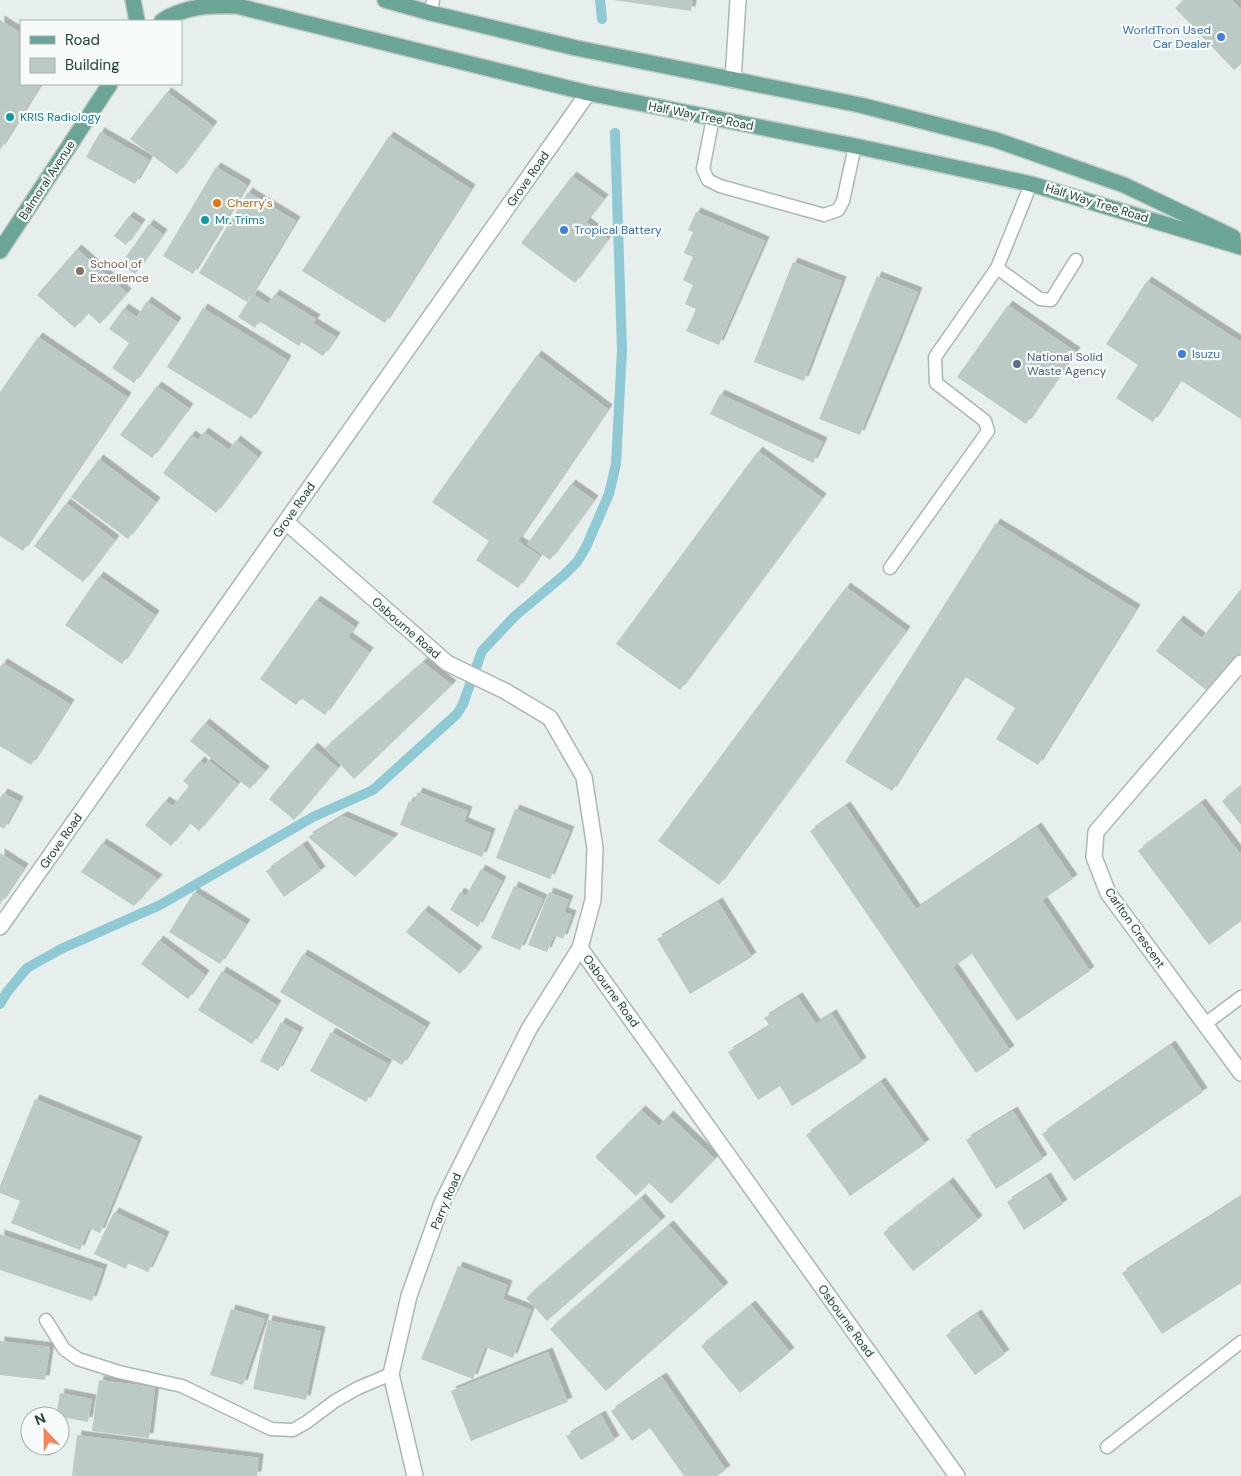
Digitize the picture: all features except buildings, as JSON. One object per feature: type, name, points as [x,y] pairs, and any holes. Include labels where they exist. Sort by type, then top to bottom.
[{"type":"main road","points":[[133,0],[137,20]]},
{"type":"main road","name":"Half Way Tree Road","points":[[385,0],[432,7],[576,48],[860,105],[996,140],[1124,185],[1241,241]]},
{"type":"main road","name":"Half Way Tree Road","points":[[164,20],[184,11],[209,5],[237,6],[588,94],[854,146],[1031,184],[1241,247]]},
{"type":"main road","name":"Balmoral Avenue","points":[[0,251],[109,85]]},
{"type":"street","points":[[733,80],[738,0]]},
{"type":"street","name":"Grove Road","points":[[0,927],[588,94]]},
{"type":"street","name":"Osbourne Road","points":[[286,522],[432,652],[454,667],[505,691],[550,718],[584,777],[595,848],[593,900],[580,948],[957,1476]]},
{"type":"street","name":"Carlton Crescent","points":[[1241,663],[1096,832],[1094,857],[1108,893],[1241,1073]]},
{"type":"street","name":"Parry Road","points":[[415,1476],[391,1374],[409,1296],[442,1203],[529,1029],[580,948]]},
{"type":"lane","points":[[712,118],[703,170],[708,180],[720,186],[824,215],[838,210],[843,201],[854,146]]},
{"type":"lane","points":[[890,568],[988,431],[985,421],[936,383],[935,357],[997,268],[1031,184]]},
{"type":"lane","points":[[997,268],[1040,299],[1051,300],[1076,260]]},
{"type":"lane","points":[[1205,1024],[1241,997]]},
{"type":"lane","points":[[46,1320],[64,1349],[78,1360],[182,1386],[271,1429],[293,1430],[335,1401],[358,1388],[391,1374]]},
{"type":"lane","points":[[1108,1447],[1241,1342]]},
{"type":"waterway","points":[[600,0],[602,19]]},
{"type":"waterway","points":[[0,1004],[7,992],[27,968],[61,949],[160,905],[313,817],[373,790],[457,714],[463,704],[482,651],[515,616],[577,562],[586,547],[609,494],[616,464],[622,350],[615,133]]},
{"type":"place","name":"WorldTron Used Car Dealer","points":[[1221,37]]},
{"type":"place","name":"KRIS Radiology","points":[[10,117]]},
{"type":"place","name":"Cherry's","points":[[217,203]]},
{"type":"place","name":"Mr. Trims","points":[[205,220]]},
{"type":"place","name":"Tropical Battery","points":[[564,230]]},
{"type":"place","name":"School of Excellence","points":[[80,271]]},
{"type":"place","name":"Isuzu","points":[[1182,354]]},
{"type":"place","name":"National Solid Waste Agency","points":[[1017,364]]}]
